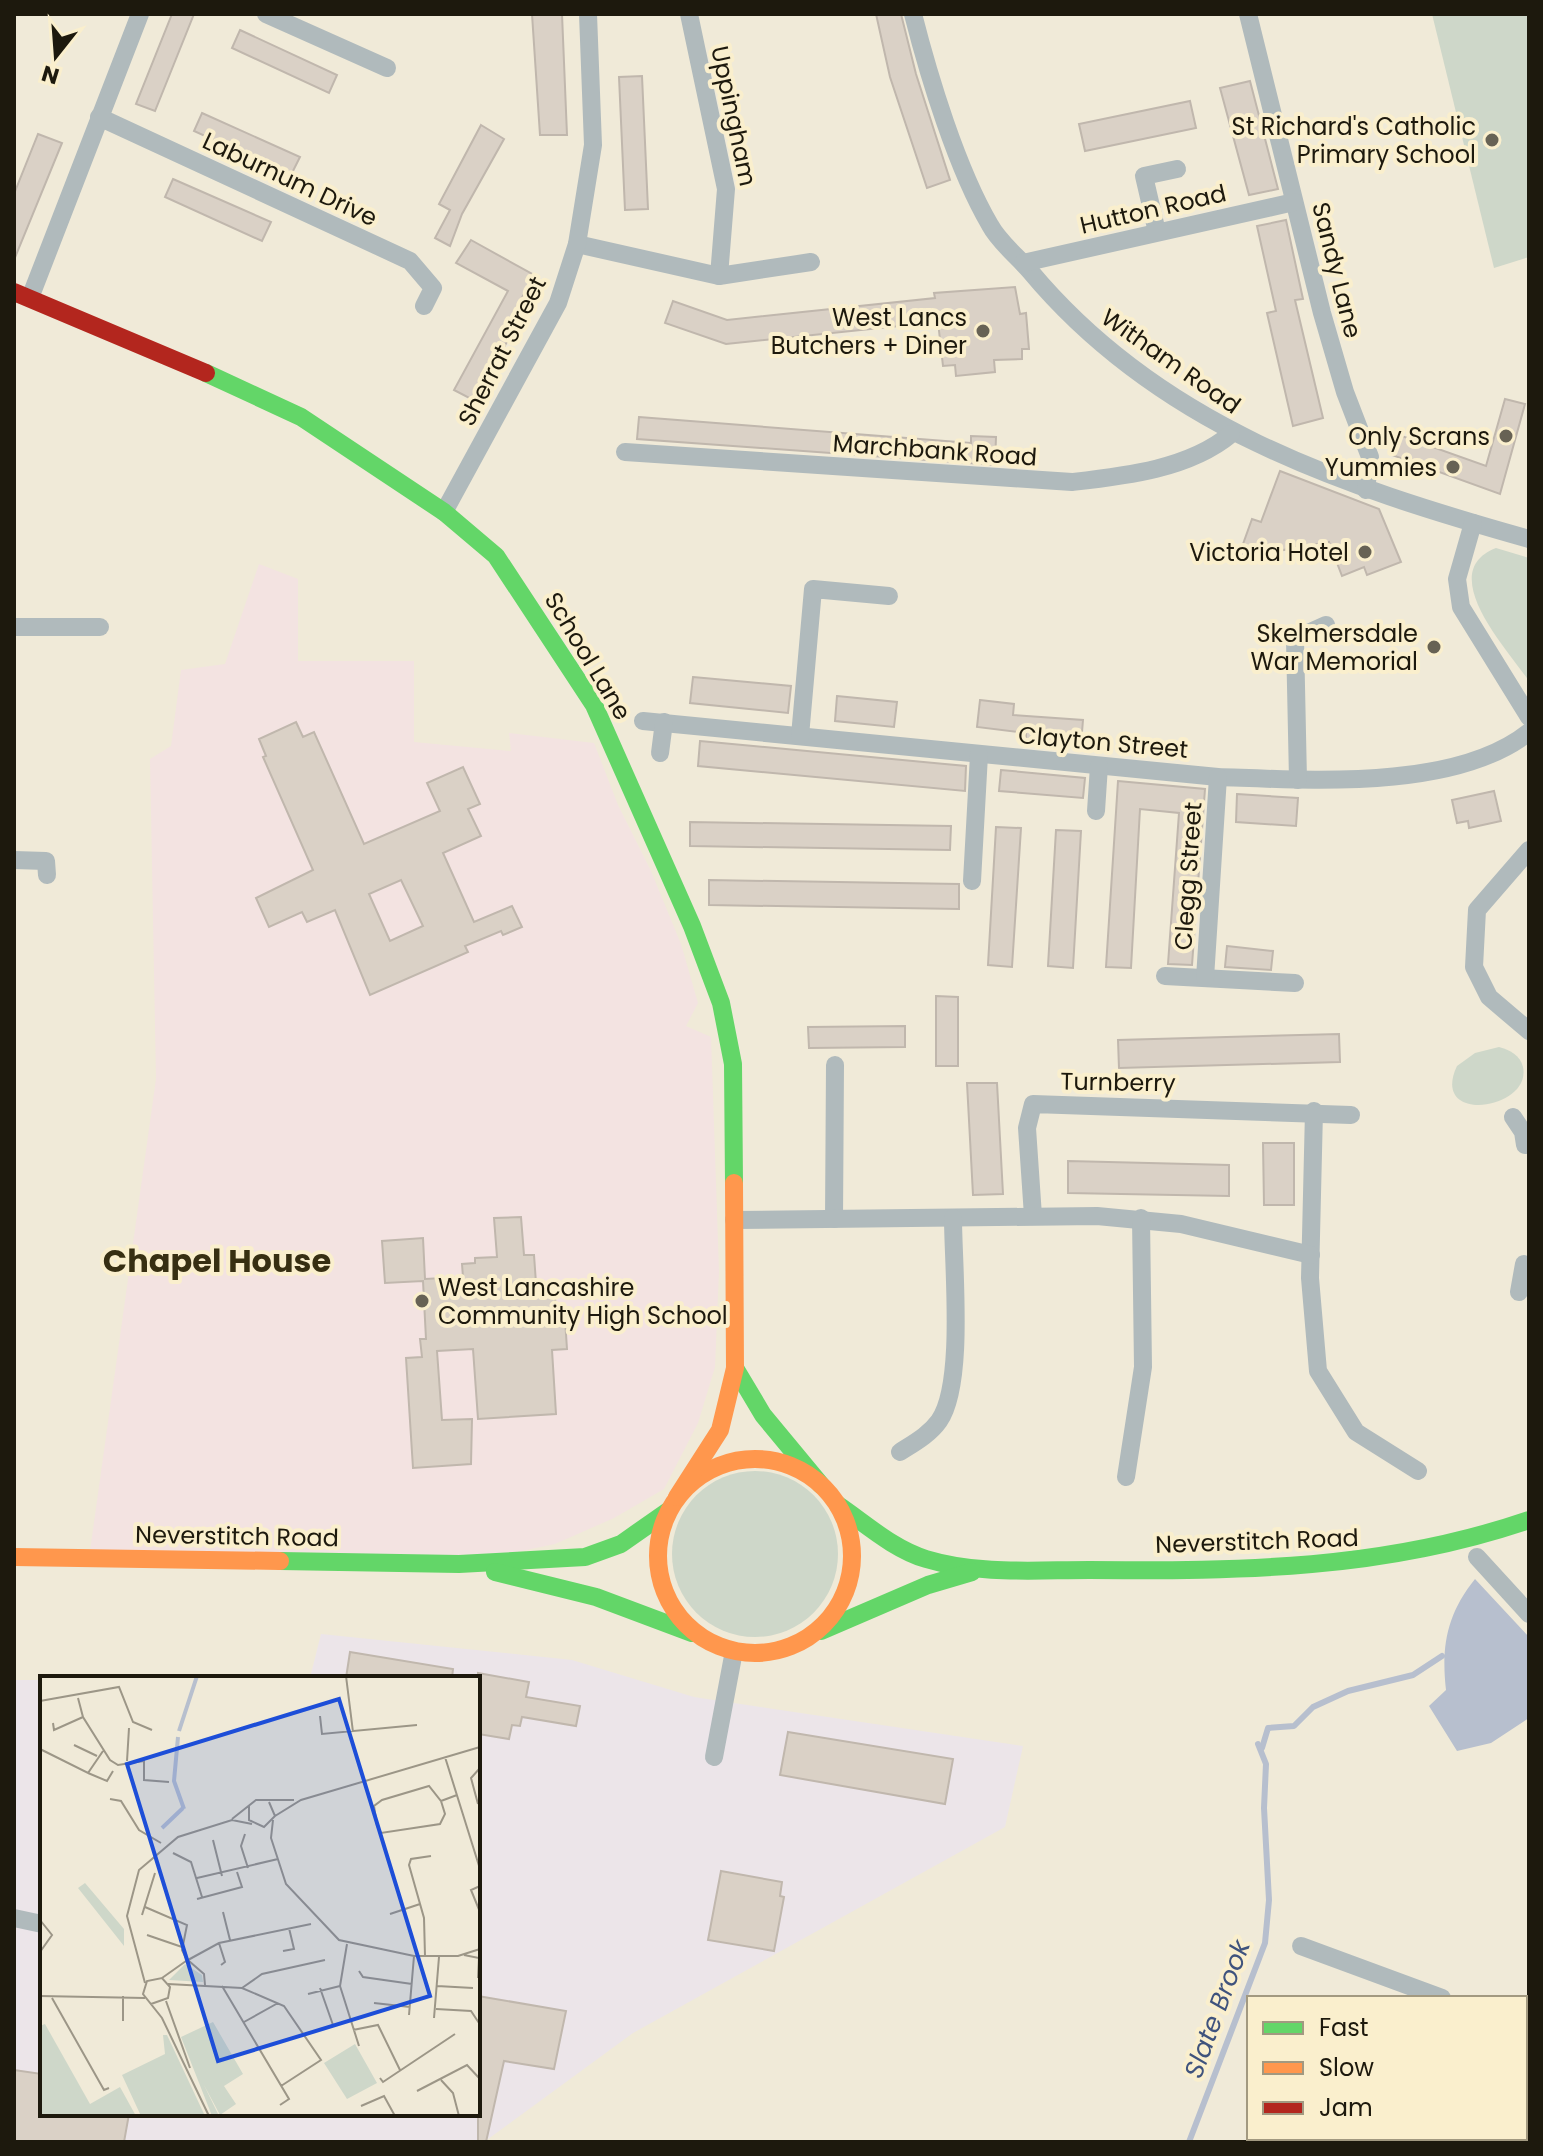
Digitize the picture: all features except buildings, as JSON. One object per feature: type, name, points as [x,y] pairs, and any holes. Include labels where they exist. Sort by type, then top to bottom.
[{"type":"main road","name":"School Lane","points":[[22,295],[139,342],[301,417],[444,512],[496,556],[594,705],[692,926],[729,1035],[733,1064],[735,1368],[720,1430],[673,1504]]},
{"type":"main road","name":"School Lane","points":[[735,1368],[749,1400],[821,1485]]},
{"type":"main road","points":[[763,1459],[794,1467],[821,1485],[838,1505],[849,1532],[852,1561],[846,1590],[832,1616],[811,1636],[787,1648],[760,1653],[734,1651],[698,1635],[678,1616],[664,1592],[658,1564],[659,1537],[673,1504],[711,1470],[731,1462],[763,1459]]},
{"type":"main road","name":"Neverstitch Road","points":[[14,1557],[459,1564],[561,1559],[605,1552],[621,1544],[673,1504]]},
{"type":"main road","name":"Neverstitch Road","points":[[838,1505],[901,1549],[940,1563],[981,1569],[1227,1570],[1356,1563],[1451,1546],[1529,1520]]},
{"type":"main road","name":"Neverstitch Road","points":[[459,1564],[596,1597],[698,1635]]},
{"type":"main road","name":"Neverstitch Road","points":[[811,1636],[928,1585],[981,1569]]},
{"type":"street","points":[[22,295],[140,14]]},
{"type":"street","points":[[266,14],[387,68]]},
{"type":"street","name":"Sherrat Street","points":[[444,512],[558,303],[577,244],[593,145],[588,14]]},
{"type":"street","name":"Uppingham","points":[[689,14],[726,189],[719,276]]},
{"type":"street","name":"Witham Road","points":[[913,14],[949,132],[990,227],[1065,313],[1120,360],[1231,434],[1366,490],[1529,539]]},
{"type":"street","name":"Sandy Lane","points":[[1248,14],[1345,392],[1370,457],[1366,490]]},
{"type":"street","name":"Laburnum Drive","points":[[99,117],[410,261],[433,288],[424,306]]},
{"type":"street","points":[[1157,232],[1144,176],[1177,169]]},
{"type":"street","name":"Hutton Road","points":[[1023,263],[1294,202]]},
{"type":"street","points":[[577,244],[719,276],[811,262]]},
{"type":"street","name":"Marchbank Road","points":[[625,452],[1072,482],[1132,476],[1214,449],[1231,434]]},
{"type":"street","points":[[1473,523],[1457,579],[1461,607],[1529,717]]},
{"type":"street","points":[[800,736],[813,589],[889,596]]},
{"type":"street","points":[[1298,780],[1295,639],[1326,625]]},
{"type":"street","points":[[14,627],[100,627]]},
{"type":"street","name":"Clayton Street","points":[[643,721],[1218,777],[1298,780],[1401,776],[1490,757],[1529,732]]},
{"type":"street","points":[[660,753],[664,722]]},
{"type":"street","points":[[972,881],[979,755]]},
{"type":"street","points":[[1096,811],[1099,766]]},
{"type":"street","name":"Clegg Street","points":[[1205,978],[1218,777]]},
{"type":"street","points":[[1529,850],[1477,910],[1474,967],[1489,997],[1529,1031]]},
{"type":"street","points":[[14,860],[46,861],[47,875]]},
{"type":"street","points":[[1165,976],[1295,983]]},
{"type":"street","points":[[834,1219],[835,1065]]},
{"type":"street","name":"Turnberry","points":[[1033,1216],[1027,1128],[1033,1104],[1314,1111],[1351,1115]]},
{"type":"street","points":[[1314,1111],[1311,1255],[1318,1371],[1356,1432],[1418,1471]]},
{"type":"street","points":[[734,1220],[1033,1216],[1141,1218],[1181,1224],[1311,1255]]},
{"type":"street","points":[[900,1452],[928,1434],[940,1420],[954,1377],[953,1218]]},
{"type":"street","points":[[1126,1477],[1143,1367],[1141,1218]]},
{"type":"street","points":[[1524,1264],[1524,1288]]},
{"type":"street","points":[[1477,1557],[1529,1614]]},
{"type":"street","points":[[714,1757],[734,1651]]},
{"type":"street","points":[[14,1918],[40,1924]]},
{"type":"street","points":[[1301,1946],[1437,1996]]},
{"type":"shaded area","name":"West Lancashire Community High School","points":[[259,564],[298,579],[298,661],[414,661],[414,742],[511,751],[509,733],[594,743],[618,805],[651,871],[681,944],[698,1003],[686,1026],[711,1037],[719,1271],[715,1367],[698,1423],[664,1489],[614,1518],[555,1544],[459,1564],[89,1558],[156,1079],[150,759],[171,746],[181,670],[225,664]]},
{"type":"shaded area","points":[[321,1634],[572,1660],[694,1697],[1023,1746],[1005,1827],[633,2033],[484,2142],[14,2142],[14,1680],[40,1680],[40,2116],[480,2116],[480,1676],[310,1676]]},
{"type":"green space","name":"St Richard's Catholic Primary School","points":[[1432,14],[1529,14],[1529,257],[1494,268]]},
{"type":"green space","points":[[1496,548],[1529,558],[1529,681],[1493,632],[1474,592],[1472,575],[1479,559]]},
{"type":"green space","points":[[1499,1047],[1520,1059],[1523,1067],[1522,1082],[1513,1093],[1483,1105],[1468,1104],[1457,1097],[1452,1085],[1457,1066],[1475,1053]]},
{"type":"green space","points":[[755,1471],[787,1477],[814,1495],[832,1522],[838,1554],[832,1586],[814,1613],[787,1631],[755,1637],[723,1631],[696,1613],[678,1586],[672,1554],[678,1522],[696,1495],[723,1477]]},
{"type":"water","points":[[1475,1579],[1529,1637],[1529,1718],[1491,1743],[1457,1751],[1429,1706],[1446,1690],[1444,1659],[1448,1631],[1458,1605]]},
{"type":"waterway","points":[[1262,1748],[1268,1728],[1294,1726],[1313,1707],[1348,1691],[1413,1675],[1442,1656]]},
{"type":"waterway","name":"Slate Brook","points":[[1189,2142],[1265,1943],[1269,1900],[1264,1808],[1266,1764],[1258,1744]]},
{"type":"traffic: fast","points":[[206,373],[301,417],[444,512],[496,556],[594,705],[692,926],[721,1003],[733,1064],[734,1183]]},
{"type":"traffic: fast","points":[[735,1368],[763,1415],[821,1485]]},
{"type":"traffic: fast","points":[[838,1505],[891,1543],[914,1555],[946,1564],[1007,1570],[1202,1570],[1312,1564],[1420,1549],[1529,1520]]},
{"type":"traffic: fast","points":[[280,1561],[459,1564],[585,1557],[621,1544],[668,1511]]},
{"type":"traffic: fast","points":[[495,1572],[596,1597],[692,1633]]},
{"type":"traffic: fast","points":[[821,1631],[928,1585],[972,1572]]},
{"type":"traffic: slow","points":[[677,1497],[720,1430],[735,1368],[734,1183]]},
{"type":"traffic: slow","points":[[755,1459],[792,1467],[823,1488],[844,1519],[852,1556],[844,1593],[823,1624],[792,1645],[755,1653],[718,1645],[687,1624],[666,1593],[658,1556],[666,1519],[687,1488],[718,1467],[755,1459]]},
{"type":"traffic: slow","points":[[14,1557],[280,1561]]},
{"type":"traffic: jam","points":[[14,292],[206,373]]},
{"type":"place","name":"St Richard's Catholic Primary School","points":[[1492,140]]},
{"type":"place","name":"West Lancs Butchers + Diner","points":[[983,331]]},
{"type":"place","name":"Only Scrans","points":[[1506,436]]},
{"type":"place","name":"Yummies","points":[[1453,467]]},
{"type":"place","name":"Victoria Hotel","points":[[1365,552]]},
{"type":"place","name":"Skelmersdale War Memorial","points":[[1434,647]]},
{"type":"place","name":"West Lancashire Community High School","points":[[422,1301]]},
{"type":"district","name":"Chapel House","points":[[217,1260]]}]
